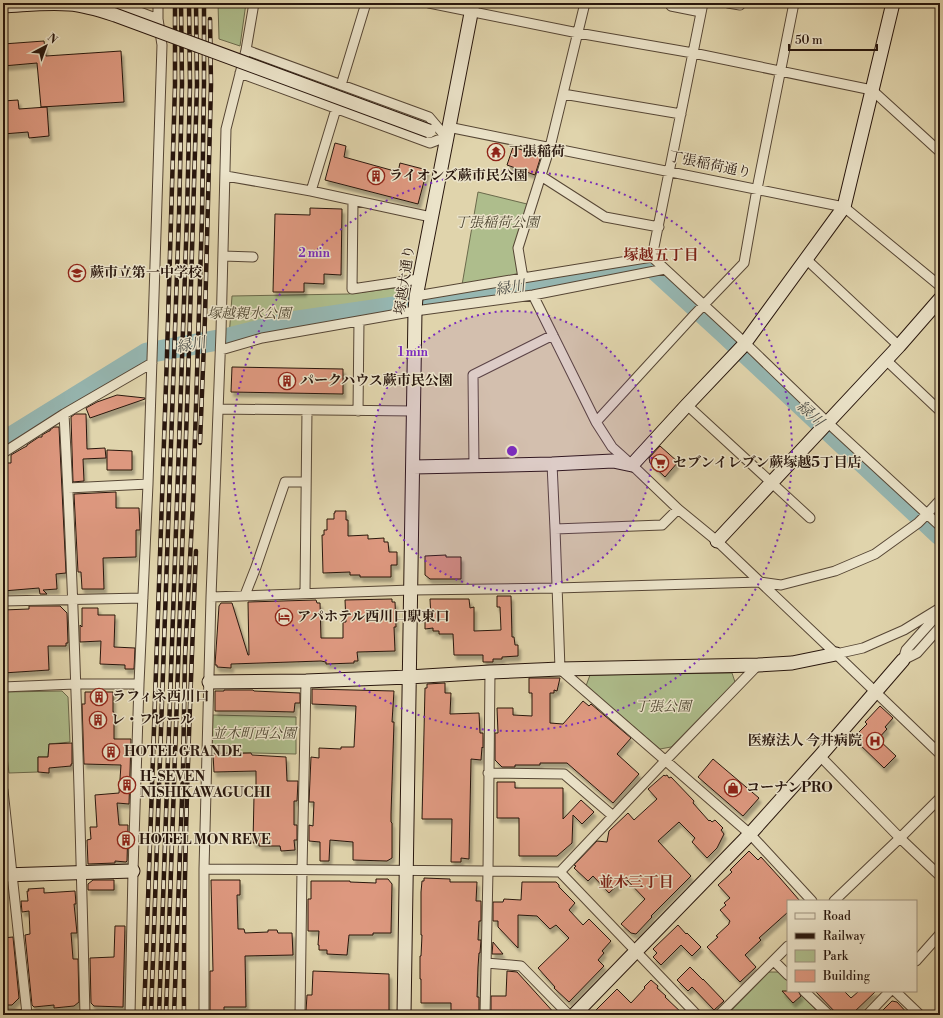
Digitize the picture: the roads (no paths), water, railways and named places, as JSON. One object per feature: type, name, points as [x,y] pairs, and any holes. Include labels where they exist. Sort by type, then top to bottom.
[{"type":"street","points":[[116,3],[158,19]]},
{"type":"street","points":[[130,1015],[139,684],[148,484],[162,44],[158,19],[158,3]]},
{"type":"street","points":[[204,1015],[204,869],[211,597],[221,349],[226,129],[246,50],[254,3]]},
{"type":"street","points":[[341,85],[366,3]]},
{"type":"street","points":[[429,3],[472,7],[578,33],[693,53],[872,90],[940,152]]},
{"type":"street","points":[[523,278],[518,248],[550,147],[585,3]]},
{"type":"street","points":[[728,3],[740,5]]},
{"type":"street","points":[[596,422],[744,262],[794,3]]},
{"type":"street","points":[[632,464],[741,348],[844,207],[893,3]]},
{"type":"street","points":[[3,6],[70,4],[90,7],[429,131],[447,132]]},
{"type":"street","points":[[652,258],[702,8],[671,6]]},
{"type":"street","name":"塚越大通り","points":[[404,1015],[415,303],[472,7]]},
{"type":"street","points":[[246,50],[429,117],[447,132]]},
{"type":"street","points":[[240,73],[430,143],[447,132]]},
{"type":"street","points":[[563,94],[681,114]]},
{"type":"street","points":[[311,191],[336,109]]},
{"type":"street","name":"丁張稲荷通り","points":[[447,132],[550,147],[844,207],[940,286]]},
{"type":"street","points":[[226,176],[311,191],[431,218]]},
{"type":"street","points":[[541,176],[606,217],[659,227]]},
{"type":"street","points":[[353,201],[352,289],[419,278]]},
{"type":"street","points":[[223,256],[253,257]]},
{"type":"street","points":[[221,349],[262,338],[359,321],[415,303],[523,278],[652,258]]},
{"type":"street","points":[[652,258],[704,305],[741,348],[824,426],[940,526]]},
{"type":"street","points":[[806,259],[899,346]]},
{"type":"street","points":[[415,303],[533,295],[664,269]]},
{"type":"street","points":[[533,295],[596,422],[612,447],[632,464],[678,509],[717,541],[940,754]]},
{"type":"street","points":[[717,541],[899,346],[940,299]]},
{"type":"street","points":[[358,411],[359,321]]},
{"type":"street","points":[[474,466],[472,375],[553,335]]},
{"type":"street","points":[[886,360],[940,411]]},
{"type":"street","points":[[3,453],[64,414],[152,363]]},
{"type":"street","points":[[687,405],[810,518]]},
{"type":"street","points":[[219,409],[414,411]]},
{"type":"street","points":[[305,593],[307,410]]},
{"type":"street","points":[[64,414],[75,684],[85,1015]]},
{"type":"street","points":[[413,467],[613,461],[632,464]]},
{"type":"street","points":[[552,464],[560,669],[750,834],[811,900]]},
{"type":"street","points":[[246,595],[285,482],[306,482]]},
{"type":"street","points":[[68,488],[148,484]]},
{"type":"street","points":[[211,597],[411,590],[557,588],[760,582],[780,585],[835,571],[875,554],[927,515],[940,500]]},
{"type":"street","points":[[555,529],[662,525],[678,509]]},
{"type":"street","points":[[3,601],[143,598]]},
{"type":"street","points":[[209,682],[306,681],[560,669],[792,663],[863,648],[904,630],[940,608]]},
{"type":"street","points":[[903,660],[906,650],[940,612]]},
{"type":"street","points":[[574,1015],[750,834],[903,660],[917,653],[939,631]]},
{"type":"street","points":[[560,872],[758,665]]},
{"type":"street","points":[[485,1015],[490,672]]},
{"type":"street","points":[[300,1015],[306,681]]},
{"type":"street","points":[[3,686],[139,684]]},
{"type":"street","points":[[820,756],[900,838],[940,876]]},
{"type":"street","points":[[488,772],[564,774],[613,816]]},
{"type":"street","points":[[3,790],[7,875],[26,1014]]},
{"type":"street","points":[[835,900],[940,798]]},
{"type":"street","points":[[204,869],[560,872],[697,1015]]},
{"type":"street","points":[[7,875],[133,871]]},
{"type":"street","points":[[917,960],[940,934]]},
{"type":"street","points":[[719,1015],[787,947]]},
{"type":"street","points":[[774,960],[787,974]]},
{"type":"street","points":[[486,963],[521,966],[569,1015]]},
{"type":"street","points":[[805,992],[828,1015]]},
{"type":"street","points":[[867,1015],[889,992]]},
{"type":"street","points":[[896,992],[920,1015]]},
{"type":"street","points":[[3,1014],[40,1015]]},
{"type":"waterway","name":"緑川","points":[[3,442],[147,353],[229,338],[291,322],[651,266],[940,535]]},
{"type":"railway","points":[[144,1015],[167,355],[175,85],[175,3]]},
{"type":"railway","points":[[151,1015],[179,216],[182,84],[181,3]]},
{"type":"railway","points":[[159,1015],[187,216],[190,85],[189,3]]},
{"type":"railway","points":[[166,1015],[197,85],[196,3]]},
{"type":"railway","points":[[174,1015],[183,771],[185,657],[193,501],[202,217],[204,3]]},
{"type":"railway","points":[[200,443],[211,85],[210,19]]},
{"type":"railway","points":[[184,1015],[186,841],[196,551]]},
{"type":"place","name":"丁張稲荷","points":[[496,152]]},
{"type":"place","name":"ライオンズ蕨市民公園","points":[[376,176]]},
{"type":"place","name":"蕨市立第一中学校","points":[[77,273]]},
{"type":"place","name":"パークハウス蕨市民公園","points":[[287,381]]},
{"type":"place","name":"セブンイレブン蕨塚越5丁目店","points":[[660,463]]},
{"type":"place","name":"アパホテル西川口駅東口","points":[[284,617]]},
{"type":"place","name":"ラフィネ西川口","points":[[99,697]]},
{"type":"place","name":"レ・フレール","points":[[98,720]]},
{"type":"place","name":"医療法人 今井病院","points":[[875,741]]},
{"type":"place","name":"HOTEL GRANDE","points":[[111,752]]},
{"type":"place","name":"H-SEVEN NISHIKAWAGUCHI","points":[[127,785]]},
{"type":"place","name":"コーナンPRO","points":[[733,788]]},
{"type":"place","name":"HOTEL MON REVE","points":[[126,840]]},
{"type":"district","name":"塚越五丁目","points":[[661,255]]},
{"type":"district","name":"並木三丁目","points":[[636,882]]},
{"type":"park label","name":"丁張稲荷公園","points":[[497,223]]},
{"type":"park label","name":"塚越親水公園","points":[[249,314]]},
{"type":"park label","name":"丁張公園","points":[[663,707]]},
{"type":"park label","name":"並木町西公園","points":[[254,734]]}]
